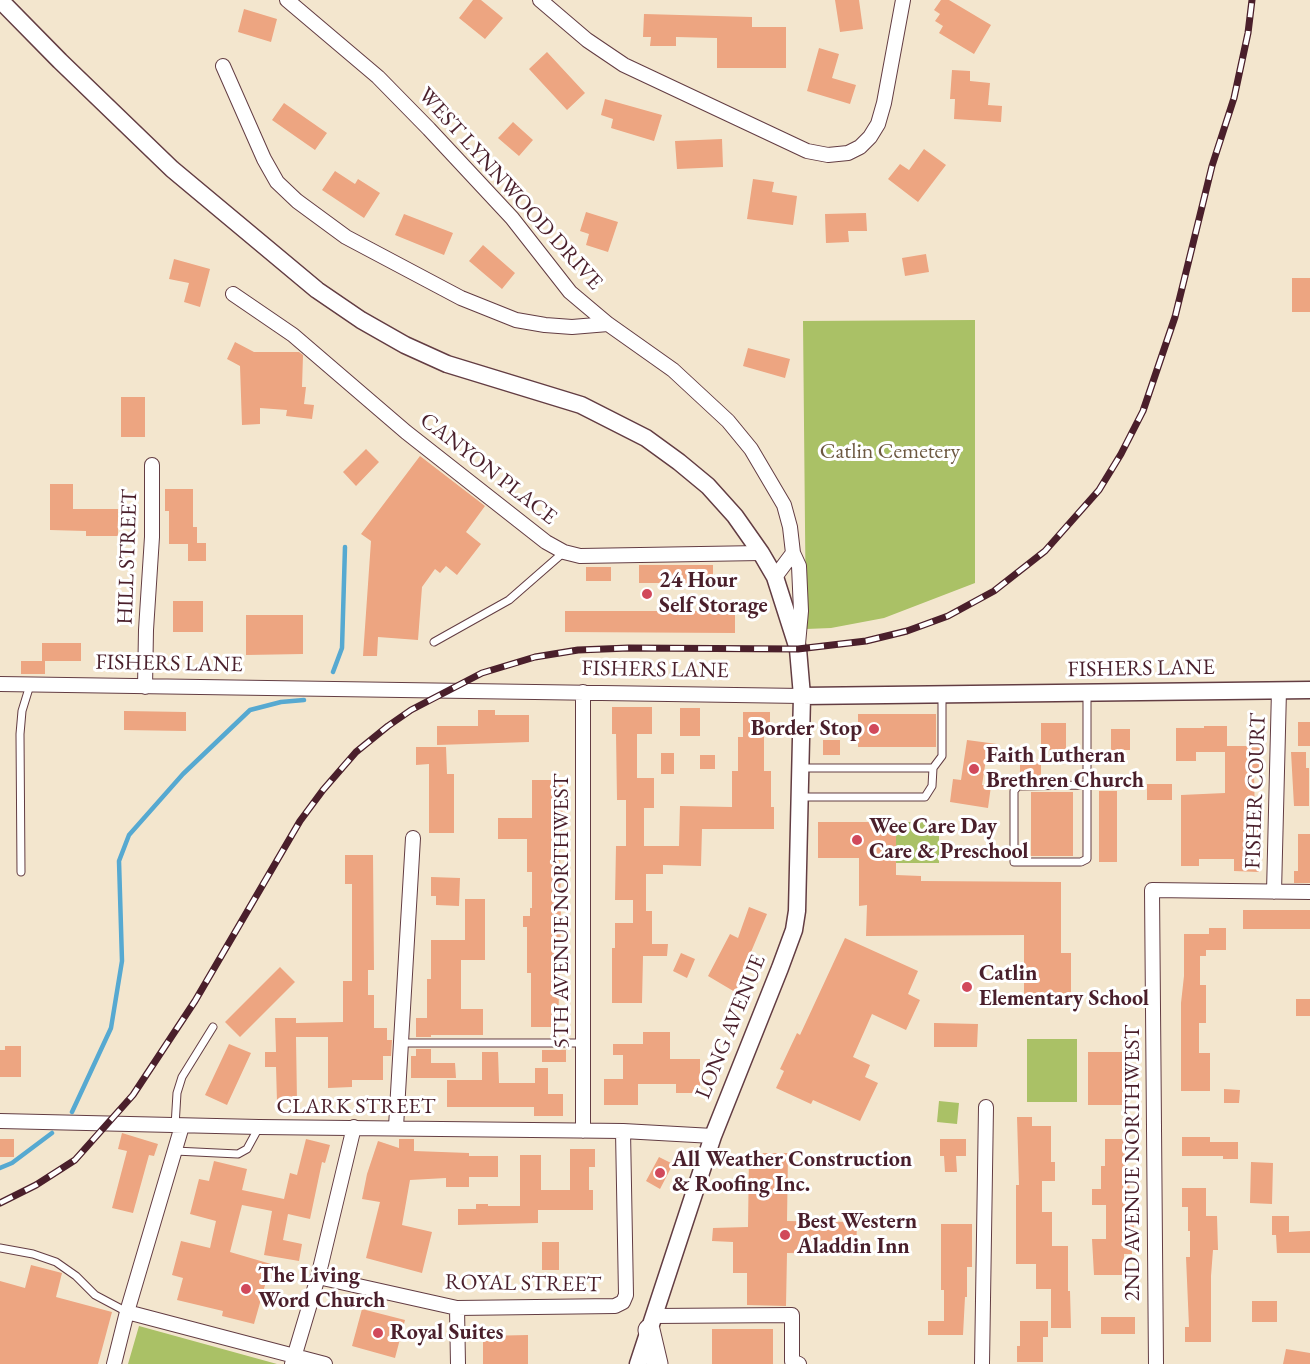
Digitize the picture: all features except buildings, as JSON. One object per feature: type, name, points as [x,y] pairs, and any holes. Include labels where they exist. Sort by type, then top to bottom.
[{"type":"main road","points":[[651,1323],[657,1364]]},
{"type":"street","name":"LONG AVENUE","points":[[0,0],[172,169],[317,290],[361,320],[405,345],[447,364],[581,405],[646,438],[708,486],[735,516],[762,553],[775,577],[798,649],[802,696],[797,911],[794,930],[712,1136],[638,1364]]},
{"type":"street","name":"WEST LYNNWOOD DRIVE","points":[[287,0],[378,77],[512,218],[570,292],[608,324],[673,370],[728,421],[751,449],[783,505],[790,527],[793,553],[799,566],[801,611],[798,649]]},
{"type":"street","points":[[540,0],[587,40],[624,65],[807,151],[828,155],[848,153],[860,147],[878,124],[903,0]]},
{"type":"street","points":[[223,66],[264,159],[278,182],[297,201],[346,237],[461,298],[516,320],[572,327],[608,324]]},
{"type":"street","name":"CANYON PLACE","points":[[232,294],[293,335],[406,432],[546,542],[564,552],[580,556],[762,553]]},
{"type":"street","name":"HILL STREET","points":[[146,687],[146,630],[152,537],[152,465]]},
{"type":"street","points":[[775,577],[793,553]]},
{"type":"street","name":"FISHERS LANE","points":[[0,684],[802,696],[1310,690]]},
{"type":"street","name":"FISHER COURT","points":[[1274,892],[1279,690]]},
{"type":"street","name":"5TH AVENUE NORTHWEST","points":[[583,692],[583,1131]]},
{"type":"street","points":[[396,1127],[413,838]]},
{"type":"street","name":"2ND AVENUE NORTHWEST","points":[[1156,1364],[1152,890],[1274,892]]},
{"type":"street","points":[[1274,892],[1310,892]]},
{"type":"street","points":[[982,1364],[986,1107]]},
{"type":"street","name":"CLARK STREET","points":[[0,1121],[179,1126],[623,1131],[712,1136]]},
{"type":"street","points":[[114,1364],[127,1312],[175,1151],[179,1126]]},
{"type":"street","points":[[293,1360],[318,1277],[354,1127]]},
{"type":"street","name":"ROYAL STREET","points":[[318,1277],[457,1308],[615,1306],[623,1302],[626,1295],[623,1131]]},
{"type":"street","points":[[457,1308],[458,1364]]},
{"type":"street","points":[[127,1312],[293,1360],[325,1364]]},
{"type":"street","points":[[651,1323],[792,1315],[796,1362]]},
{"type":"lane","points":[[434,642],[509,600],[564,552]]},
{"type":"lane","points":[[21,872],[20,734],[22,711],[30,685]]},
{"type":"lane","points":[[1087,693],[1087,785],[1087,859],[1081,862],[1014,862],[1014,791],[1018,786],[1087,785]]},
{"type":"lane","points":[[800,797],[925,797],[932,786],[933,768],[942,756],[942,694]]},
{"type":"lane","points":[[800,768],[933,768]]},
{"type":"lane","points":[[179,1126],[177,1093],[182,1077],[213,1027]]},
{"type":"lane","points":[[402,1042],[583,1044]]},
{"type":"lane","points":[[175,1151],[238,1154],[247,1149],[259,1127]]},
{"type":"lane","points":[[0,1248],[33,1254],[56,1262],[76,1276],[95,1295],[127,1312]]},
{"type":"green space","name":"Catlin Cemetery","points":[[975,320],[975,583],[884,618],[831,628],[806,629],[803,321]]},
{"type":"green space","points":[[896,822],[939,822],[939,863],[896,863]]},
{"type":"green space","points":[[1027,1039],[1077,1039],[1077,1102],[1027,1102]]},
{"type":"green space","points":[[939,1101],[959,1103],[957,1124],[937,1122]]},
{"type":"green space","points":[[139,1326],[277,1364],[128,1364]]},
{"type":"waterway","points":[[333,672],[342,648],[345,547]]},
{"type":"waterway","points":[[72,1112],[111,1028],[122,961],[119,861],[129,835],[183,774],[250,710],[281,702],[304,700]]},
{"type":"waterway","points":[[0,1168],[12,1163],[52,1133]]},
{"type":"railway","points":[[0,1203],[36,1185],[75,1160],[133,1095],[195,1001],[300,821],[356,752],[411,710],[482,673],[535,657],[578,650],[798,649],[866,641],[907,631],[948,616],[994,591],[1045,551],[1099,490],[1143,411],[1175,317],[1212,166],[1234,98],[1248,33],[1252,0]]},
{"type":"place","name":"24 Hour Self Storage","points":[[647,594]]},
{"type":"place","name":"Border Stop","points":[[874,729]]},
{"type":"place","name":"Faith Lutheran Brethren Church","points":[[974,769]]},
{"type":"place","name":"Wee Care Day Care & Preschool","points":[[857,840]]},
{"type":"place","name":"Catlin Elementary School","points":[[967,987]]},
{"type":"place","name":"All Weather Construction & Roofing Inc.","points":[[660,1173]]},
{"type":"place","name":"Best Western Aladdin Inn","points":[[785,1235]]},
{"type":"place","name":"The Living Word Church","points":[[246,1289]]},
{"type":"place","name":"Royal Suites","points":[[378,1333]]}]
